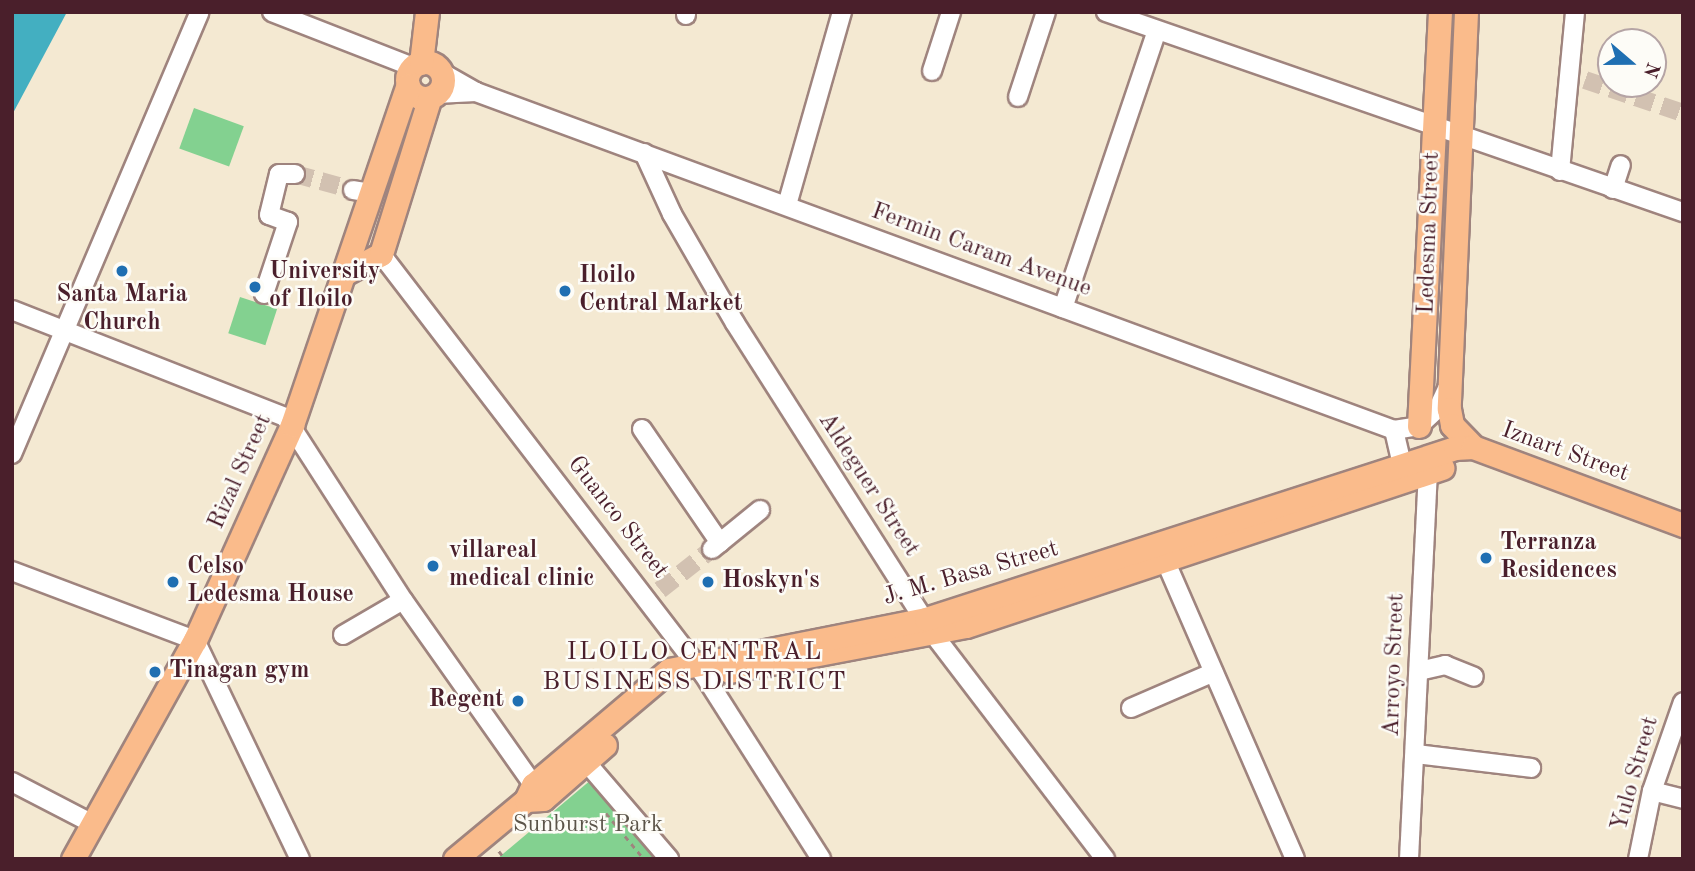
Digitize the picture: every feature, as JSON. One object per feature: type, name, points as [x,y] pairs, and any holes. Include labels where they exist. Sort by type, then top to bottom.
[{"type":"main road","name":"Rizal Street","points":[[381,254],[425,80],[427,12]]},
{"type":"main road","name":"Ledesma Street","points":[[1419,426],[1440,12]]},
{"type":"main road","name":"Ledesma Street","points":[[1466,12],[1449,383],[1452,425],[1473,447]]},
{"type":"main road","name":"Rizal Street","points":[[74,859],[195,640],[292,425],[344,274],[425,80]]},
{"type":"main road","points":[[344,274],[381,254]]},
{"type":"main road","name":"Iznart Street","points":[[1427,465],[1473,447],[1683,525]]},
{"type":"main road","points":[[1427,465],[1469,462],[1683,540]]},
{"type":"main road","name":"J. M. Basa Street","points":[[930,627],[1402,464],[1427,465]]},
{"type":"main road","name":"J. M. Basa Street","points":[[464,856],[534,795],[657,677],[930,627],[1165,560],[1427,465]]},
{"type":"main road","name":"J. M. Basa Street","points":[[534,795],[586,762],[665,690],[699,668]]},
{"type":"street","points":[[12,454],[200,12]]},
{"type":"street","name":"Fermin Caram Avenue","points":[[272,12],[425,80],[476,92],[1394,430],[1419,426]]},
{"type":"street","points":[[787,205],[842,12]]},
{"type":"street","points":[[932,71],[951,12]]},
{"type":"street","points":[[1018,97],[1046,12]]},
{"type":"street","points":[[1106,12],[1683,212]]},
{"type":"street","points":[[1560,171],[1579,78],[1575,12]]},
{"type":"street","points":[[1063,308],[1157,30]]},
{"type":"street","name":"Aldeguer Street","points":[[644,153],[727,324],[930,627],[1105,859]]},
{"type":"street","points":[[1613,189],[1621,165]]},
{"type":"street","points":[[264,294],[288,222],[269,215],[279,174],[295,174]]},
{"type":"street","name":"Guanco Street","points":[[381,254],[654,595],[821,859]]},
{"type":"street","points":[[12,310],[285,417],[403,600],[534,795]]},
{"type":"street","points":[[1419,426],[1438,408],[1449,383]]},
{"type":"street","points":[[642,429],[716,546],[760,510]]},
{"type":"street","points":[[1394,430],[1402,464]]},
{"type":"street","name":"Arroyo Street","points":[[1409,859],[1416,754],[1427,465]]},
{"type":"street","points":[[1165,560],[1295,859]]},
{"type":"street","points":[[12,572],[195,640],[300,859]]},
{"type":"street","points":[[343,635],[403,600]]},
{"type":"street","points":[[1419,671],[1445,665],[1475,677]]},
{"type":"street","points":[[1131,708],[1214,672]]},
{"type":"street","name":"Yulo Street","points":[[1638,859],[1652,791],[1683,702]]},
{"type":"street","points":[[1416,754],[1531,768]]},
{"type":"street","points":[[586,762],[669,859]]},
{"type":"street","points":[[12,782],[93,824]]},
{"type":"street","points":[[1652,791],[1683,799]]},
{"type":"path","points":[[605,811],[644,859]]},
{"type":"path","points":[[499,851],[505,859]]},
{"type":"green space","points":[[194,108],[244,126],[229,167],[179,148]]},
{"type":"green space","points":[[240,297],[277,309],[265,345],[228,333]]},
{"type":"green space","name":"Sunburst Park","points":[[592,779],[658,859],[497,859]]},
{"type":"water","points":[[12,12],[67,12],[12,115]]},
{"type":"tunnel","points":[[1585,80],[1683,113]]},
{"type":"tunnel","points":[[295,174],[353,190]]},
{"type":"tunnel","points":[[660,590],[712,549]]},
{"type":"place","name":"Santa Maria Church","points":[[122,271]]},
{"type":"place","name":"University of Iloilo","points":[[255,287]]},
{"type":"place","name":"Iloilo Central Market","points":[[565,291]]},
{"type":"place","name":"Terranza Residences","points":[[1486,558]]},
{"type":"place","name":"villareal medical clinic","points":[[433,566]]},
{"type":"place","name":"Celso Ledesma House","points":[[173,582]]},
{"type":"place","name":"Hoskyn's","points":[[708,582]]},
{"type":"place","name":"Tinagan gym","points":[[155,672]]},
{"type":"place","name":"Regent","points":[[518,701]]},
{"type":"district","name":"ILOILO CENTRAL BUSINESS DISTRICT","points":[[695,668]]}]
